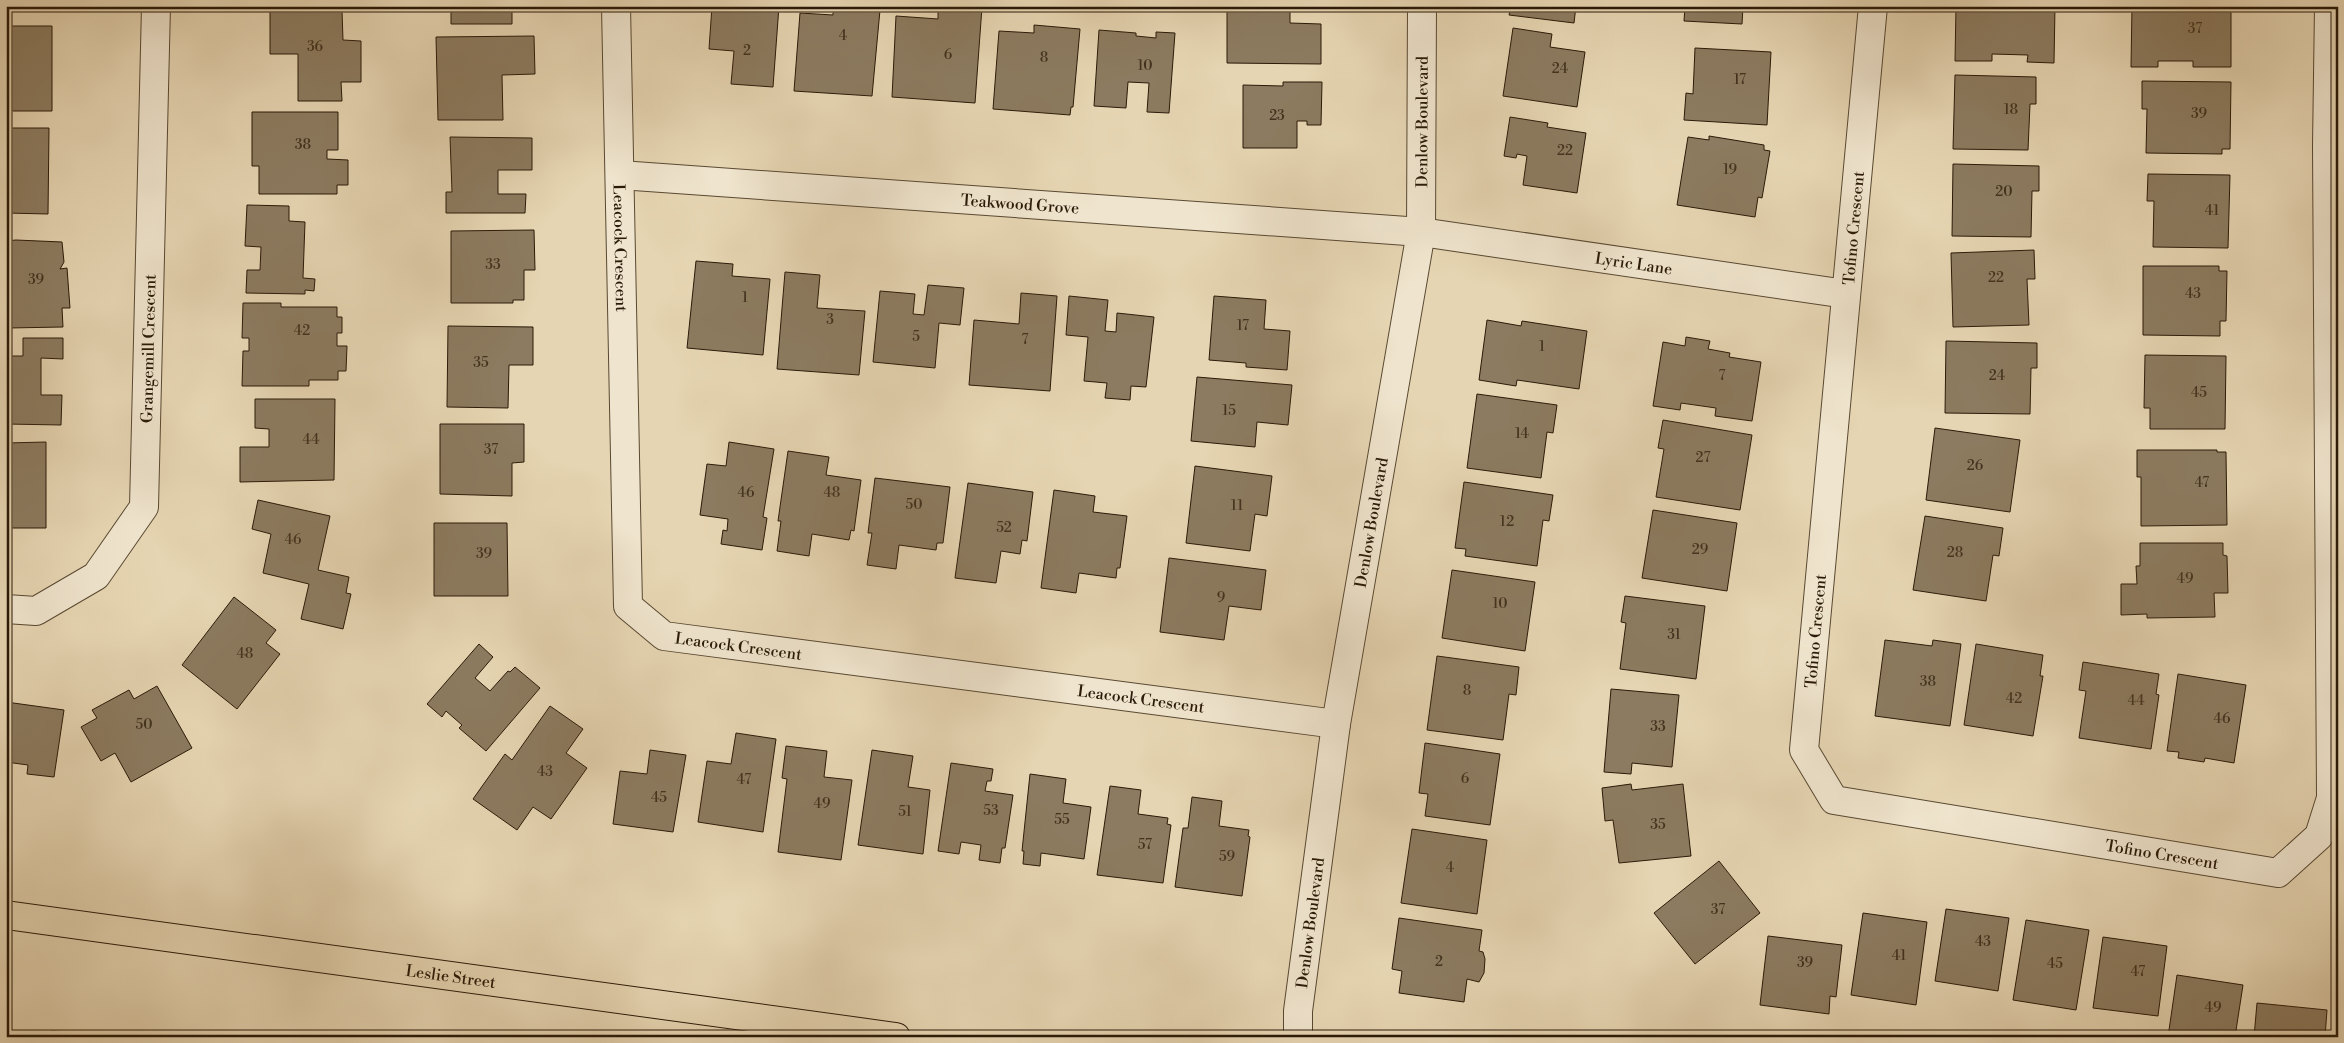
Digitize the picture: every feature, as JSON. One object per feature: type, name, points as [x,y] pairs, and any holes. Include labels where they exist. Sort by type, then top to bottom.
[{"type":"main road","name":"Leslie Street","points":[[6,915],[802,1030],[896,1037]]},
{"type":"street","name":"Grangemill Crescent","points":[[6,609],[36,611],[96,576],[144,508],[156,6]]},
{"type":"street","name":"Leacock Crescent","points":[[616,6],[628,606],[664,636],[1336,724]]},
{"type":"street","name":"Denlow Boulevard","points":[[1298,1037],[1298,1011],[1336,724],[1421,232],[1422,6]]},
{"type":"street","name":"Tofino Crescent","points":[[1873,6],[1804,750],[1834,800],[2278,873],[2319,836],[2331,798],[2327,166],[2329,6]]},
{"type":"street","name":"Teakwood Grove","points":[[620,175],[1421,232]]},
{"type":"street","name":"Lyric Lane","points":[[1421,232],[1846,294]]},
{"type":"building","points":[[451,6],[512,6],[512,24],[451,24]]},
{"type":"building","points":[[712,6],[779,6],[773,87],[731,84],[734,51],[709,49]]},
{"type":"building","points":[[938,6],[982,7],[975,103],[892,97],[896,16],[938,19]]},
{"type":"building","points":[[1227,6],[1290,6],[1290,23],[1321,24],[1321,64],[1227,63]]},
{"type":"building","points":[[1511,6],[1576,6],[1574,23],[1509,15]]},
{"type":"building","points":[[1685,6],[1743,6],[1742,24],[1684,21]]},
{"type":"building","points":[[1956,6],[2055,6],[2054,63],[2027,62],[2028,55],[1992,54],[1992,61],[1955,61]]},
{"type":"building","points":[[2132,6],[2231,7],[2231,67],[2193,67],[2193,61],[2158,61],[2158,67],[2131,67]]},
{"type":"building","points":[[833,7],[880,10],[872,96],[794,91],[800,13],[833,15]]},
{"type":"building","points":[[270,11],[342,11],[343,40],[361,41],[361,82],[341,82],[342,101],[298,101],[298,54],[270,54]]},
{"type":"building","points":[[1034,25],[1080,29],[1073,107],[1071,107],[1070,115],[993,109],[999,31],[1034,33]]},
{"type":"building","points":[[6,26],[52,26],[52,111],[6,111]]},
{"type":"building","points":[[1513,28],[1552,34],[1550,47],[1585,52],[1577,107],[1503,96]]},
{"type":"building","points":[[1099,30],[1136,33],[1136,36],[1156,38],[1156,32],[1175,33],[1169,113],[1147,112],[1149,83],[1128,82],[1126,108],[1094,106]]},
{"type":"building","points":[[534,36],[535,74],[502,75],[503,120],[438,120],[436,37]]},
{"type":"building","points":[[1695,48],[1771,52],[1767,125],[1684,120],[1686,93],[1693,94]]},
{"type":"building","points":[[1955,75],[2036,77],[2036,104],[2030,104],[2028,150],[1953,149]]},
{"type":"building","points":[[2142,81],[2231,82],[2230,149],[2222,149],[2222,154],[2146,153],[2147,109],[2142,109]]},
{"type":"building","points":[[1283,82],[1322,82],[1321,125],[1307,125],[1307,121],[1297,121],[1297,148],[1243,148],[1243,85],[1283,86]]},
{"type":"building","points":[[252,112],[338,112],[338,150],[327,150],[327,159],[348,160],[348,185],[337,185],[337,194],[259,194],[259,166],[252,166]]},
{"type":"building","points":[[1510,117],[1548,123],[1547,127],[1586,133],[1577,193],[1523,185],[1527,156],[1517,154],[1516,158],[1504,156]]},
{"type":"building","points":[[6,128],[49,128],[48,214],[6,213]]},
{"type":"building","points":[[1709,136],[1764,145],[1764,150],[1770,151],[1762,198],[1758,197],[1755,217],[1677,205],[1688,137],[1709,140]]},
{"type":"building","points":[[450,137],[532,138],[532,170],[498,170],[498,194],[526,194],[525,213],[446,213],[446,192],[452,192]]},
{"type":"building","points":[[1953,164],[2039,166],[2039,191],[2032,191],[2031,237],[1952,236]]},
{"type":"building","points":[[2148,174],[2230,175],[2228,248],[2153,247],[2154,201],[2147,201]]},
{"type":"building","points":[[247,205],[289,206],[289,221],[305,222],[303,278],[315,279],[314,291],[305,290],[305,294],[246,293],[247,270],[260,270],[261,247],[245,246]]},
{"type":"building","points":[[534,230],[535,270],[524,270],[524,300],[513,300],[513,303],[451,303],[451,231]]},
{"type":"building","points":[[6,241],[62,242],[64,262],[60,269],[67,268],[70,308],[62,308],[63,327],[8,328]]},
{"type":"building","points":[[2034,250],[2035,279],[2027,279],[2029,325],[1953,327],[1951,253]]},
{"type":"building","points":[[696,261],[733,264],[732,276],[770,279],[763,355],[687,348]]},
{"type":"building","points":[[2143,266],[2219,266],[2219,271],[2227,271],[2226,321],[2220,321],[2220,336],[2143,335]]},
{"type":"building","points":[[785,272],[820,275],[817,308],[865,311],[859,375],[777,369]]},
{"type":"building","points":[[928,285],[964,288],[960,325],[939,323],[935,368],[873,362],[880,291],[915,294],[913,314],[924,315]]},
{"type":"building","points":[[1021,293],[1057,296],[1050,391],[969,385],[974,320],[1019,324]]},
{"type":"building","points":[[1069,296],[1108,300],[1105,331],[1116,332],[1117,313],[1154,317],[1146,387],[1131,386],[1130,400],[1105,398],[1107,383],[1084,381],[1088,337],[1066,335]]},
{"type":"building","points":[[1214,296],[1266,300],[1264,329],[1290,331],[1287,370],[1246,367],[1246,363],[1209,360]]},
{"type":"building","points":[[243,303],[281,303],[281,307],[337,307],[337,317],[342,317],[342,333],[337,333],[337,346],[347,346],[346,371],[338,371],[338,380],[309,380],[309,386],[242,386],[243,351],[249,351],[249,338],[242,338]]},
{"type":"building","points":[[1487,320],[1521,326],[1522,321],[1587,331],[1579,389],[1517,380],[1516,386],[1479,380]]},
{"type":"building","points":[[448,326],[533,327],[533,365],[509,365],[508,408],[447,407]]},
{"type":"building","points":[[1686,337],[1710,341],[1708,349],[1730,353],[1729,357],[1761,362],[1752,421],[1715,416],[1716,408],[1681,403],[1680,410],[1653,406],[1663,342],[1685,346]]},
{"type":"building","points":[[23,338],[63,338],[63,359],[41,358],[41,395],[62,395],[61,425],[6,424],[6,356],[23,356]]},
{"type":"building","points":[[1946,341],[2037,343],[2037,368],[2031,368],[2030,414],[1945,413]]},
{"type":"building","points":[[2145,355],[2226,356],[2225,429],[2150,429],[2150,408],[2144,408]]},
{"type":"building","points":[[1197,377],[1292,385],[1288,425],[1257,422],[1255,447],[1191,441]]},
{"type":"building","points":[[1477,394],[1557,405],[1553,433],[1547,432],[1541,478],[1467,468]]},
{"type":"building","points":[[255,399],[335,399],[334,480],[240,482],[240,447],[269,447],[269,429],[255,428]]},
{"type":"building","points":[[1663,420],[1752,435],[1740,510],[1656,497],[1664,449],[1658,448]]},
{"type":"building","points":[[440,424],[524,424],[524,462],[512,463],[512,496],[440,494]]},
{"type":"building","points":[[1935,428],[2020,440],[2010,512],[1926,500]]},
{"type":"building","points":[[46,442],[46,528],[6,528],[6,443]]},
{"type":"building","points":[[729,442],[774,449],[763,517],[767,518],[762,550],[721,544],[723,530],[727,531],[728,519],[700,515],[707,464],[726,466]]},
{"type":"building","points":[[2137,450],[2217,450],[2217,452],[2226,452],[2227,525],[2141,526],[2141,477],[2137,477]]},
{"type":"building","points":[[788,451],[829,457],[826,475],[861,480],[854,531],[851,530],[849,540],[812,534],[809,556],[777,551],[781,521],[778,521]]},
{"type":"building","points":[[1195,466],[1272,476],[1267,516],[1255,514],[1250,551],[1186,543]]},
{"type":"building","points":[[875,478],[950,487],[943,543],[937,543],[936,550],[899,545],[896,569],[867,565],[872,533],[868,533]]},
{"type":"building","points":[[1464,482],[1553,495],[1549,521],[1543,520],[1537,566],[1465,556],[1466,549],[1455,548]]},
{"type":"building","points":[[968,483],[1033,492],[1027,541],[1022,540],[1020,554],[1001,551],[996,583],[955,578]]},
{"type":"building","points":[[1054,490],[1095,496],[1093,512],[1127,516],[1120,568],[1117,568],[1116,578],[1079,573],[1076,593],[1041,588]]},
{"type":"building","points":[[258,500],[330,516],[318,570],[349,577],[346,593],[351,594],[343,629],[301,619],[309,584],[263,573],[271,534],[252,529]]},
{"type":"building","points":[[1653,510],[1737,523],[1727,591],[1642,578]]},
{"type":"building","points":[[1925,516],[2003,528],[1999,556],[1993,555],[1986,601],[1913,590]]},
{"type":"building","points":[[434,523],[507,523],[508,596],[434,596]]},
{"type":"building","points":[[2140,543],[2223,543],[2223,555],[2227,556],[2228,593],[2214,593],[2215,617],[2147,618],[2147,614],[2121,615],[2121,584],[2137,584],[2136,566],[2140,566]]},
{"type":"building","points":[[1169,558],[1266,570],[1261,610],[1229,606],[1224,640],[1160,632]]},
{"type":"building","points":[[1452,570],[1535,582],[1525,651],[1442,638]]},
{"type":"building","points":[[1625,596],[1705,606],[1696,679],[1620,669],[1626,623],[1621,622]]},
{"type":"building","points":[[234,597],[276,630],[266,643],[280,654],[237,709],[182,665]]},
{"type":"building","points":[[1885,640],[1932,646],[1933,640],[1961,644],[1950,726],[1875,716]]},
{"type":"building","points":[[479,644],[493,657],[475,678],[490,691],[508,671],[510,672],[515,667],[540,688],[486,751],[459,728],[462,725],[446,711],[442,717],[427,704]]},
{"type":"building","points":[[1976,644],[2043,655],[2040,676],[2043,676],[2033,736],[1964,725]]},
{"type":"building","points":[[1437,656],[1519,667],[1516,695],[1509,694],[1503,740],[1427,730]]},
{"type":"building","points":[[2083,662],[2159,674],[2156,694],[2159,695],[2151,749],[2079,738],[2086,691],[2079,690]]},
{"type":"building","points":[[2178,674],[2246,685],[2234,763],[2205,758],[2204,762],[2178,758],[2179,752],[2167,751]]},
{"type":"building","points":[[157,686],[192,748],[131,782],[115,753],[101,761],[81,727],[97,718],[92,710],[129,690],[134,699]]},
{"type":"building","points":[[1611,689],[1679,695],[1672,767],[1632,763],[1631,774],[1604,772]]},
{"type":"building","points":[[6,702],[64,710],[54,777],[27,774],[28,765],[6,762]]},
{"type":"building","points":[[550,706],[583,729],[566,753],[587,768],[551,819],[533,807],[517,830],[473,799],[505,754],[512,760]]},
{"type":"building","points":[[736,733],[776,739],[763,832],[698,822],[707,761],[731,764]]},
{"type":"building","points":[[1425,743],[1500,754],[1490,825],[1425,816],[1428,794],[1419,793]]},
{"type":"building","points":[[786,746],[827,751],[824,777],[852,780],[841,860],[778,852],[787,779],[782,778]]},
{"type":"building","points":[[650,750],[686,755],[673,832],[613,824],[620,771],[647,774]]},
{"type":"building","points":[[872,750],[913,756],[908,787],[930,790],[923,854],[858,845]]},
{"type":"building","points":[[951,763],[993,769],[991,781],[987,781],[985,791],[1013,795],[1005,848],[1002,848],[1000,863],[979,860],[981,845],[961,842],[959,854],[938,851]]},
{"type":"building","points":[[1030,774],[1066,779],[1063,803],[1091,807],[1084,859],[1041,853],[1040,866],[1023,864],[1024,851],[1022,851]]},
{"type":"building","points":[[1631,784],[1632,790],[1683,784],[1691,856],[1619,863],[1613,820],[1605,821],[1602,788]]},
{"type":"building","points":[[1110,786],[1141,790],[1138,814],[1168,818],[1167,824],[1171,825],[1163,883],[1097,875]]},
{"type":"building","points":[[1192,797],[1222,801],[1219,826],[1249,830],[1248,836],[1250,837],[1242,896],[1175,887],[1183,828],[1188,828]]},
{"type":"building","points":[[1412,829],[1487,840],[1477,914],[1401,903]]},
{"type":"building","points":[[1719,861],[1760,913],[1695,964],[1654,913]]},
{"type":"building","points":[[1946,909],[2009,918],[1998,991],[1935,981]]},
{"type":"building","points":[[1863,913],[1927,922],[1916,1005],[1851,995]]},
{"type":"building","points":[[1399,918],[1482,930],[1479,951],[1483,952],[1485,959],[1484,973],[1479,982],[1467,979],[1464,1002],[1399,993],[1402,971],[1392,969]]},
{"type":"building","points":[[2026,920],[2089,930],[2076,1010],[2013,1000]]},
{"type":"building","points":[[1768,936],[1842,945],[1836,997],[1830,996],[1829,1014],[1760,1005]]},
{"type":"building","points":[[2103,937],[2167,946],[2158,1016],[2093,1008]]},
{"type":"building","points":[[2177,975],[2243,985],[2235,1037],[2168,1037]]},
{"type":"building","points":[[2257,1003],[2327,1010],[2325,1037],[2254,1037]]},
{"type":"building","points":[[51,1031],[97,1033],[97,1037],[50,1037]]}]
